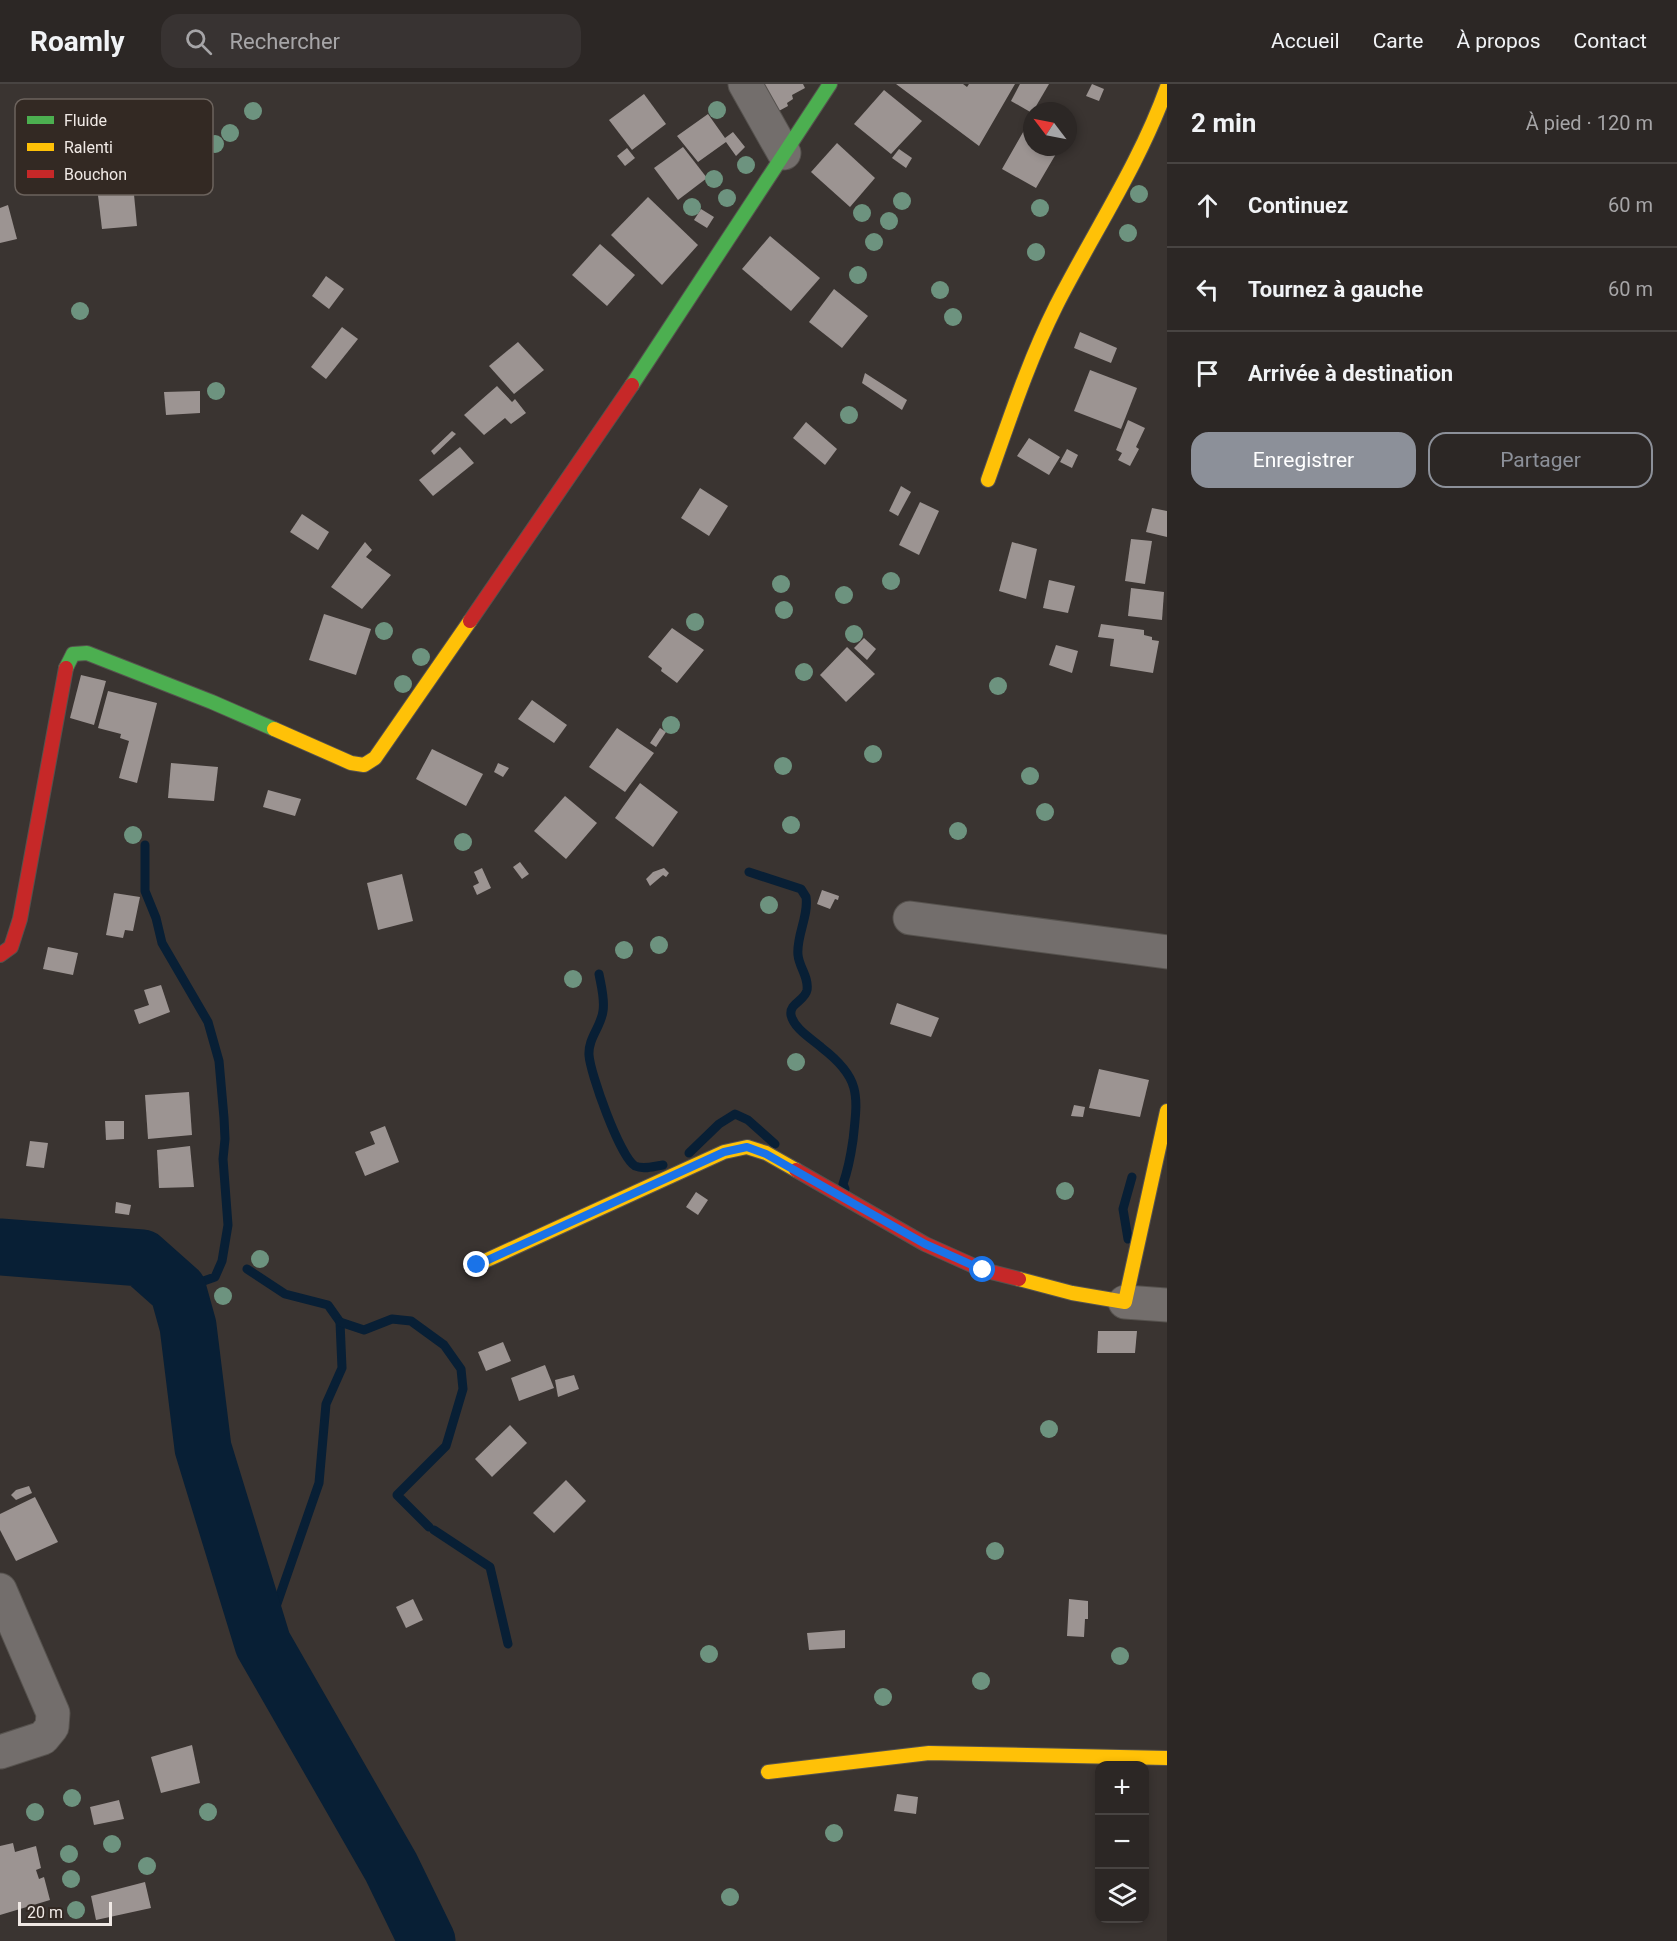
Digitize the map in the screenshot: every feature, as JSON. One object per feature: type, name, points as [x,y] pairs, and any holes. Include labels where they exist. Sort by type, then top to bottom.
[{"type":"street","points":[[745,84],[784,153]]},
{"type":"street","points":[[0,955],[11,947],[20,919],[66,669],[72,654],[87,653],[181,689],[351,764],[364,765],[375,758],[591,447],[830,84]]},
{"type":"street","points":[[988,480],[1032,355],[1056,305],[1129,174],[1161,109],[1167,87]]},
{"type":"street","points":[[910,918],[1167,952]]},
{"type":"street","points":[[1125,1302],[1167,1111]]},
{"type":"street","points":[[477,1265],[724,1152],[747,1147],[766,1154],[925,1244],[983,1270],[1072,1293],[1125,1302],[1167,1305]]},
{"type":"street","points":[[0,1590],[53,1713],[52,1727],[43,1738],[0,1752]]},
{"type":"street","points":[[768,1772],[929,1753],[1167,1758]]},
{"type":"building","points":[[762,84],[803,84],[805,88],[792,95],[793,99],[787,103],[788,106],[777,112]]},
{"type":"building","points":[[896,84],[963,84],[967,87],[969,84],[1015,84],[979,146]]},
{"type":"building","points":[[1020,84],[1049,84],[1038,102],[1023,102],[1023,108],[1011,101]]},
{"type":"building","points":[[1092,84],[1104,89],[1099,101],[1086,96]]},
{"type":"building","points":[[884,90],[922,121],[891,154],[854,124]]},
{"type":"building","points":[[644,94],[666,124],[632,150],[609,120]]},
{"type":"building","points":[[708,114],[725,138],[733,132],[745,147],[736,156],[726,142],[698,162],[677,136]]},
{"type":"building","points":[[1023,132],[1023,156],[1055,156],[1036,188],[1002,169]]},
{"type":"building","points":[[837,143],[875,178],[850,207],[811,172]]},
{"type":"building","points":[[683,147],[707,178],[678,200],[654,168]]},
{"type":"building","points":[[627,148],[635,158],[625,166],[617,156]]},
{"type":"building","points":[[899,149],[912,158],[906,168],[892,158]]},
{"type":"building","points":[[98,195],[134,195],[137,226],[102,229]]},
{"type":"building","points":[[648,197],[698,245],[662,285],[611,235]]},
{"type":"building","points":[[8,205],[17,239],[0,243],[0,208]]},
{"type":"building","points":[[701,209],[714,217],[707,228],[694,220]]},
{"type":"building","points":[[770,236],[820,278],[791,311],[742,269]]},
{"type":"building","points":[[600,244],[635,275],[607,306],[572,275]]},
{"type":"building","points":[[326,276],[344,289],[329,309],[312,296]]},
{"type":"building","points":[[834,289],[868,316],[842,348],[809,322]]},
{"type":"building","points":[[342,327],[358,339],[326,379],[311,367]]},
{"type":"building","points":[[1080,332],[1117,348],[1111,363],[1074,348]]},
{"type":"building","points":[[518,342],[544,370],[514,394],[489,366]]},
{"type":"building","points":[[1090,370],[1137,388],[1121,429],[1074,411]]},
{"type":"building","points":[[865,373],[907,400],[902,410],[862,383]]},
{"type":"building","points":[[497,386],[512,402],[515,399],[526,413],[511,424],[505,418],[484,435],[464,415]]},
{"type":"building","points":[[200,391],[200,413],[166,415],[164,392]]},
{"type":"building","points":[[1128,420],[1145,428],[1136,447],[1139,449],[1130,466],[1118,460],[1122,453],[1116,450]]},
{"type":"building","points":[[806,422],[837,449],[825,465],[793,438]]},
{"type":"building","points":[[452,431],[456,434],[434,455],[431,451]]},
{"type":"building","points":[[1029,438],[1060,457],[1049,475],[1017,456]]},
{"type":"building","points":[[460,447],[474,463],[433,496],[419,480]]},
{"type":"building","points":[[1067,449],[1078,455],[1072,468],[1060,462]]},
{"type":"building","points":[[901,486],[911,492],[898,516],[889,511]]},
{"type":"building","points":[[700,488],[728,506],[709,536],[681,518]]},
{"type":"building","points":[[920,502],[939,511],[919,555],[899,545]]},
{"type":"building","points":[[1152,508],[1167,511],[1167,537],[1146,532]]},
{"type":"building","points":[[302,514],[329,532],[318,550],[290,532]]},
{"type":"building","points":[[1131,539],[1152,541],[1145,584],[1125,581]]},
{"type":"building","points":[[365,542],[372,550],[366,557],[391,575],[362,609],[331,587]]},
{"type":"building","points":[[1012,542],[1037,549],[1026,599],[999,591]]},
{"type":"building","points":[[1049,580],[1075,586],[1068,613],[1043,608]]},
{"type":"building","points":[[1131,588],[1164,592],[1162,620],[1128,616]]},
{"type":"building","points":[[324,614],[371,629],[356,675],[309,660]]},
{"type":"building","points":[[1101,624],[1144,630],[1144,635],[1159,641],[1153,673],[1110,666],[1114,639],[1098,637]]},
{"type":"building","points":[[672,628],[704,650],[677,683],[648,657]]},
{"type":"building","points":[[864,638],[876,649],[867,660],[854,648]]},
{"type":"building","points":[[1056,645],[1078,651],[1072,673],[1049,665]]},
{"type":"building","points":[[847,647],[875,674],[846,702],[820,675]]},
{"type":"building","points":[[81,675],[106,681],[94,725],[70,718]]},
{"type":"building","points":[[108,691],[157,703],[137,783],[119,778],[129,741],[120,738],[121,734],[98,728]]},
{"type":"building","points":[[532,700],[567,725],[554,743],[518,719]]},
{"type":"building","points":[[617,728],[654,753],[625,792],[589,767]]},
{"type":"building","points":[[660,728],[666,732],[656,747],[650,743]]},
{"type":"building","points":[[432,749],[483,774],[466,806],[416,779]]},
{"type":"building","points":[[171,763],[218,767],[214,801],[168,798]]},
{"type":"building","points":[[498,763],[509,768],[503,777],[494,772]]},
{"type":"building","points":[[640,783],[678,812],[653,847],[615,818]]},
{"type":"building","points":[[268,790],[301,799],[295,816],[263,807]]},
{"type":"building","points":[[565,796],[597,823],[566,859],[534,831]]},
{"type":"building","points":[[520,862],[529,874],[522,879],[513,867]]},
{"type":"building","points":[[482,868],[491,888],[477,895],[473,886],[479,883],[474,872]]},
{"type":"building","points":[[664,868],[669,873],[666,877],[663,875],[650,886],[646,879],[653,872]]},
{"type":"building","points":[[402,874],[413,921],[378,930],[367,883]]},
{"type":"building","points":[[822,890],[839,896],[830,909],[817,904]]},
{"type":"building","points":[[114,893],[140,897],[133,931],[125,930],[123,938],[106,935]]},
{"type":"building","points":[[48,947],[78,953],[73,975],[43,969]]},
{"type":"building","points":[[161,985],[170,1012],[139,1024],[134,1010],[149,1005],[144,990]]},
{"type":"building","points":[[897,1003],[939,1018],[931,1037],[890,1024]]},
{"type":"building","points":[[1099,1069],[1149,1080],[1140,1117],[1089,1108]]},
{"type":"building","points":[[189,1092],[192,1135],[148,1139],[145,1095]]},
{"type":"building","points":[[1074,1105],[1085,1107],[1083,1117],[1071,1116]]},
{"type":"building","points":[[105,1121],[124,1121],[124,1139],[106,1140]]},
{"type":"building","points":[[385,1126],[399,1162],[365,1176],[355,1152],[375,1144],[370,1132]]},
{"type":"building","points":[[30,1141],[48,1143],[44,1168],[26,1166]]},
{"type":"building","points":[[190,1146],[194,1187],[159,1188],[157,1150]]},
{"type":"building","points":[[696,1192],[708,1200],[698,1215],[686,1207]]},
{"type":"building","points":[[116,1202],[131,1205],[129,1215],[115,1213]]},
{"type":"building","points":[[1098,1331],[1137,1331],[1135,1353],[1097,1353]]},
{"type":"building","points":[[503,1342],[511,1361],[486,1371],[478,1352]]},
{"type":"building","points":[[545,1365],[554,1388],[519,1401],[511,1378]]},
{"type":"building","points":[[574,1375],[579,1389],[558,1397],[555,1380]]},
{"type":"building","points":[[510,1425],[527,1443],[492,1477],[475,1459]]},
{"type":"building","points":[[566,1480],[586,1501],[554,1533],[533,1513]]},
{"type":"building","points":[[29,1486],[32,1493],[16,1500],[11,1495],[16,1490]]},
{"type":"building","points":[[35,1497],[58,1542],[16,1561],[0,1530],[0,1514]]},
{"type":"building","points":[[413,1599],[423,1620],[406,1628],[396,1607]]},
{"type":"building","points":[[1069,1599],[1088,1601],[1088,1619],[1085,1619],[1084,1637],[1067,1636]]},
{"type":"building","points":[[845,1630],[845,1648],[809,1650],[807,1633]]},
{"type":"building","points":[[192,1745],[200,1783],[161,1793],[151,1757]]},
{"type":"building","points":[[897,1794],[918,1797],[916,1814],[894,1811]]},
{"type":"building","points":[[119,1800],[124,1819],[94,1825],[90,1807]]},
{"type":"building","points":[[13,1843],[15,1852],[36,1846],[41,1868],[36,1870],[39,1879],[44,1877],[50,1900],[0,1915],[0,1846]]},
{"type":"building","points":[[145,1882],[151,1908],[96,1920],[91,1896]]},
{"type":"waterway","points":[[145,845],[145,891],[156,918],[162,943],[208,1022],[219,1061],[224,1118],[223,1159],[228,1225],[222,1261],[215,1277],[178,1290]]},
{"type":"waterway","points":[[749,872],[801,889],[806,897],[806,911],[798,948],[799,959],[807,981],[807,990],[792,1008],[791,1015],[799,1029],[844,1069],[854,1088],[855,1124],[843,1184],[845,1189]]},
{"type":"waterway","points":[[599,974],[603,1011],[590,1043],[589,1055],[600,1096],[614,1132],[635,1166],[645,1168],[663,1165]]},
{"type":"waterway","points":[[689,1153],[719,1124],[735,1114],[748,1120],[775,1144]]},
{"type":"waterway","points":[[1128,1239],[1123,1209],[1132,1177]]},
{"type":"waterway","points":[[0,1247],[142,1258],[178,1290],[188,1326],[203,1448],[263,1644],[391,1867],[427,1941]]},
{"type":"waterway","points":[[247,1269],[285,1294],[328,1305],[340,1322],[342,1368],[326,1404],[319,1483],[263,1644]]},
{"type":"waterway","points":[[340,1322],[364,1330],[392,1319],[411,1321],[444,1345],[461,1369],[463,1389],[446,1446],[397,1495],[429,1527]]},
{"type":"waterway","points":[[434,1530],[490,1567],[508,1644]]},
{"type":"traffic: fast","points":[[632,385],[830,84]]},
{"type":"traffic: fast","points":[[66,668],[73,654],[87,653],[274,729]]},
{"type":"traffic: slow","points":[[988,480],[1019,392],[1046,327],[1143,144],[1167,87]]},
{"type":"traffic: slow","points":[[274,729],[351,763],[364,765],[375,758],[470,621]]},
{"type":"traffic: slow","points":[[1019,1279],[1072,1293],[1125,1302],[1167,1111]]},
{"type":"traffic: slow","points":[[476,1265],[724,1152],[747,1147],[766,1153],[796,1170]]},
{"type":"traffic: slow","points":[[768,1772],[929,1753],[1167,1758]]},
{"type":"traffic: jam","points":[[470,621],[632,385]]},
{"type":"traffic: jam","points":[[0,955],[11,947],[20,919],[66,668]]},
{"type":"traffic: jam","points":[[796,1170],[925,1244],[983,1270],[1019,1279]]},
{"type":"route","points":[[477,1265],[724,1152],[747,1147],[766,1154],[925,1244],[983,1270]]}]
